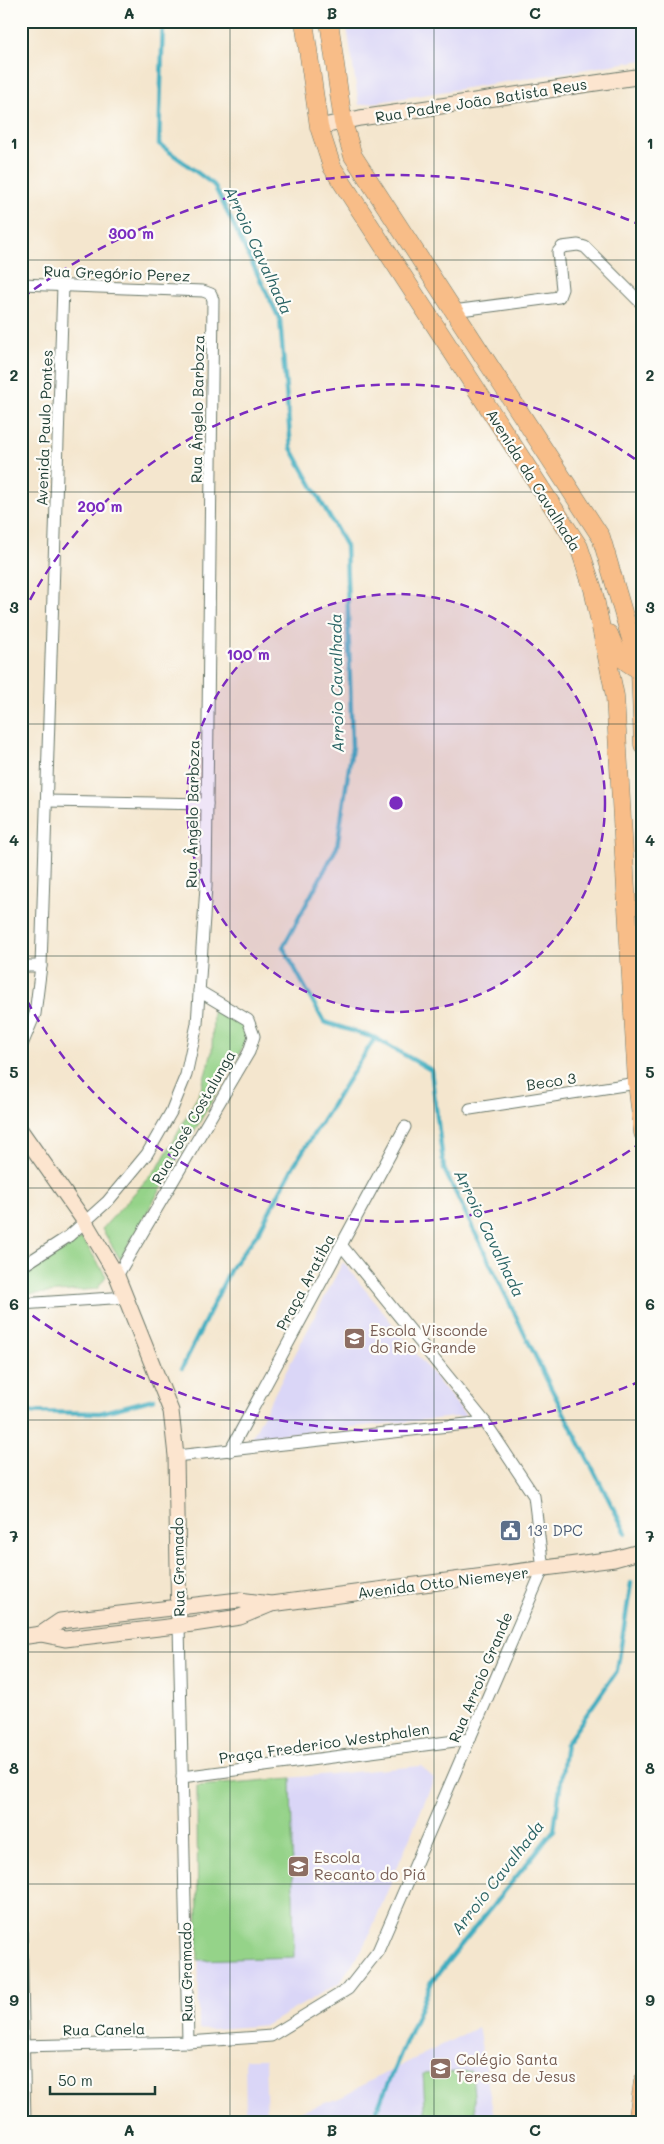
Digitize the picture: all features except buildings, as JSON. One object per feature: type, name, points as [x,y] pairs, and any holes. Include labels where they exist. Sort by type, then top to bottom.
[{"type":"main road","name":"Avenida da Cavalhada","points":[[304,21],[319,127],[332,167],[579,547],[593,589],[615,696],[637,1082],[643,1133]]},
{"type":"main road","name":"Avenida da Cavalhada","points":[[329,21],[343,122],[353,156],[601,537],[641,669],[643,745]]},
{"type":"main road","name":"Rua Padre João Batista Reus","points":[[319,127],[643,76]]},
{"type":"main road","points":[[593,589],[614,646],[624,662],[641,669]]},
{"type":"main road","name":"Rua Gramado","points":[[21,1131],[85,1222],[118,1276],[171,1411],[176,1456],[177,1608],[179,1625]]},
{"type":"main road","name":"Avenida Otto Niemeyer","points":[[41,1634],[60,1621],[239,1600],[271,1604],[614,1559],[643,1551]]},
{"type":"main road","name":"Avenida Otto Niemeyer","points":[[614,1559],[643,1561]]},
{"type":"main road","name":"Avenida Otto Niemeyer","points":[[21,1637],[41,1634],[64,1639],[240,1617],[271,1604]]},
{"type":"main road","points":[[638,2123],[643,2080]]},
{"type":"street","points":[[454,311],[559,297],[562,289],[558,252],[562,247],[578,245],[585,247],[643,305]]},
{"type":"street","name":"Rua Gregório Perez","points":[[21,284],[203,291],[211,294]]},
{"type":"street","name":"Avenida Paulo Pontes","points":[[21,1047],[35,1014],[42,966],[63,286]]},
{"type":"street","name":"Rua Ângelo Barboza","points":[[21,1267],[69,1236],[85,1222],[108,1201],[143,1158],[171,1112],[188,1068],[197,1024],[206,886],[213,300],[211,294]]},
{"type":"street","points":[[47,801],[207,804]]},
{"type":"street","points":[[21,966],[42,966]]},
{"type":"street","name":"Rua José Costalunga","points":[[118,1276],[249,1052],[254,1036],[248,1020],[199,991]]},
{"type":"street","name":"Beco 3","points":[[470,1109],[637,1082]]},
{"type":"street","name":"Praça Aratiba","points":[[230,1451],[406,1127]]},
{"type":"street","points":[[342,1246],[485,1422],[534,1496],[543,1569]]},
{"type":"street","points":[[21,1304],[127,1297]]},
{"type":"street","points":[[176,1456],[485,1422]]},
{"type":"street","name":"Rua Arroio Grande","points":[[188,2042],[271,2036],[348,1989],[378,1951],[543,1569]]},
{"type":"street","name":"Rua Gramado","points":[[179,1625],[188,2042]]},
{"type":"street","name":"Praça Frederico Westphalen","points":[[182,1777],[470,1739]]},
{"type":"street","points":[[21,1926],[24,2123]]},
{"type":"street","name":"Rua Canela","points":[[22,2046],[188,2042]]},
{"type":"shaded area","points":[[346,21],[643,21],[643,60],[359,105]]},
{"type":"shaded area","name":"Escola Visconde do Rio Grande","points":[[343,1262],[466,1416],[252,1437]]},
{"type":"shaded area","name":"Escola Recanto do Piá","points":[[421,1766],[434,1779],[365,1945],[339,1983],[267,2025],[199,2030],[197,1786]]},
{"type":"shaded area","name":"Colégio Santa Teresa de Jesus","points":[[478,2027],[495,2123],[268,2123],[342,2097]]},
{"type":"shaded area","points":[[245,2059],[265,2059],[267,2123],[246,2123]]},
{"type":"green space","points":[[213,1008],[240,1021],[247,1035],[243,1047],[120,1259],[102,1229],[159,1166],[200,1092],[212,1052]]},
{"type":"green space","points":[[82,1238],[106,1276],[97,1289],[21,1295],[21,1279]]},
{"type":"green space","points":[[291,1778],[294,1957],[198,1960],[197,1786]]},
{"type":"green space","points":[[472,2071],[476,2123],[426,2123],[423,2074]]},
{"type":"waterway","name":"Arroio Cavalhada","points":[[163,21],[159,144],[214,185],[280,320],[291,448],[346,546],[352,747],[337,847],[283,947],[324,1022],[375,1038],[431,1070],[444,1169],[551,1388],[626,1533]]},
{"type":"waterway","points":[[182,1368],[231,1268],[258,1233],[294,1165],[375,1038]]},
{"type":"waterway","points":[[21,1412],[100,1413],[154,1399]]},
{"type":"waterway","name":"Arroio Cavalhada","points":[[371,2123],[432,1981],[554,1830],[566,1744],[617,1671],[631,1583]]},
{"type":"place","name":"Escola Visconde do Rio Grande","points":[[354,1339]]},
{"type":"place","name":"13ª DPC","points":[[511,1530]]},
{"type":"place","name":"Escola Recanto do Piá","points":[[298,1866]]},
{"type":"place","name":"Colégio Santa Teresa de Jesus","points":[[440,2068]]}]
